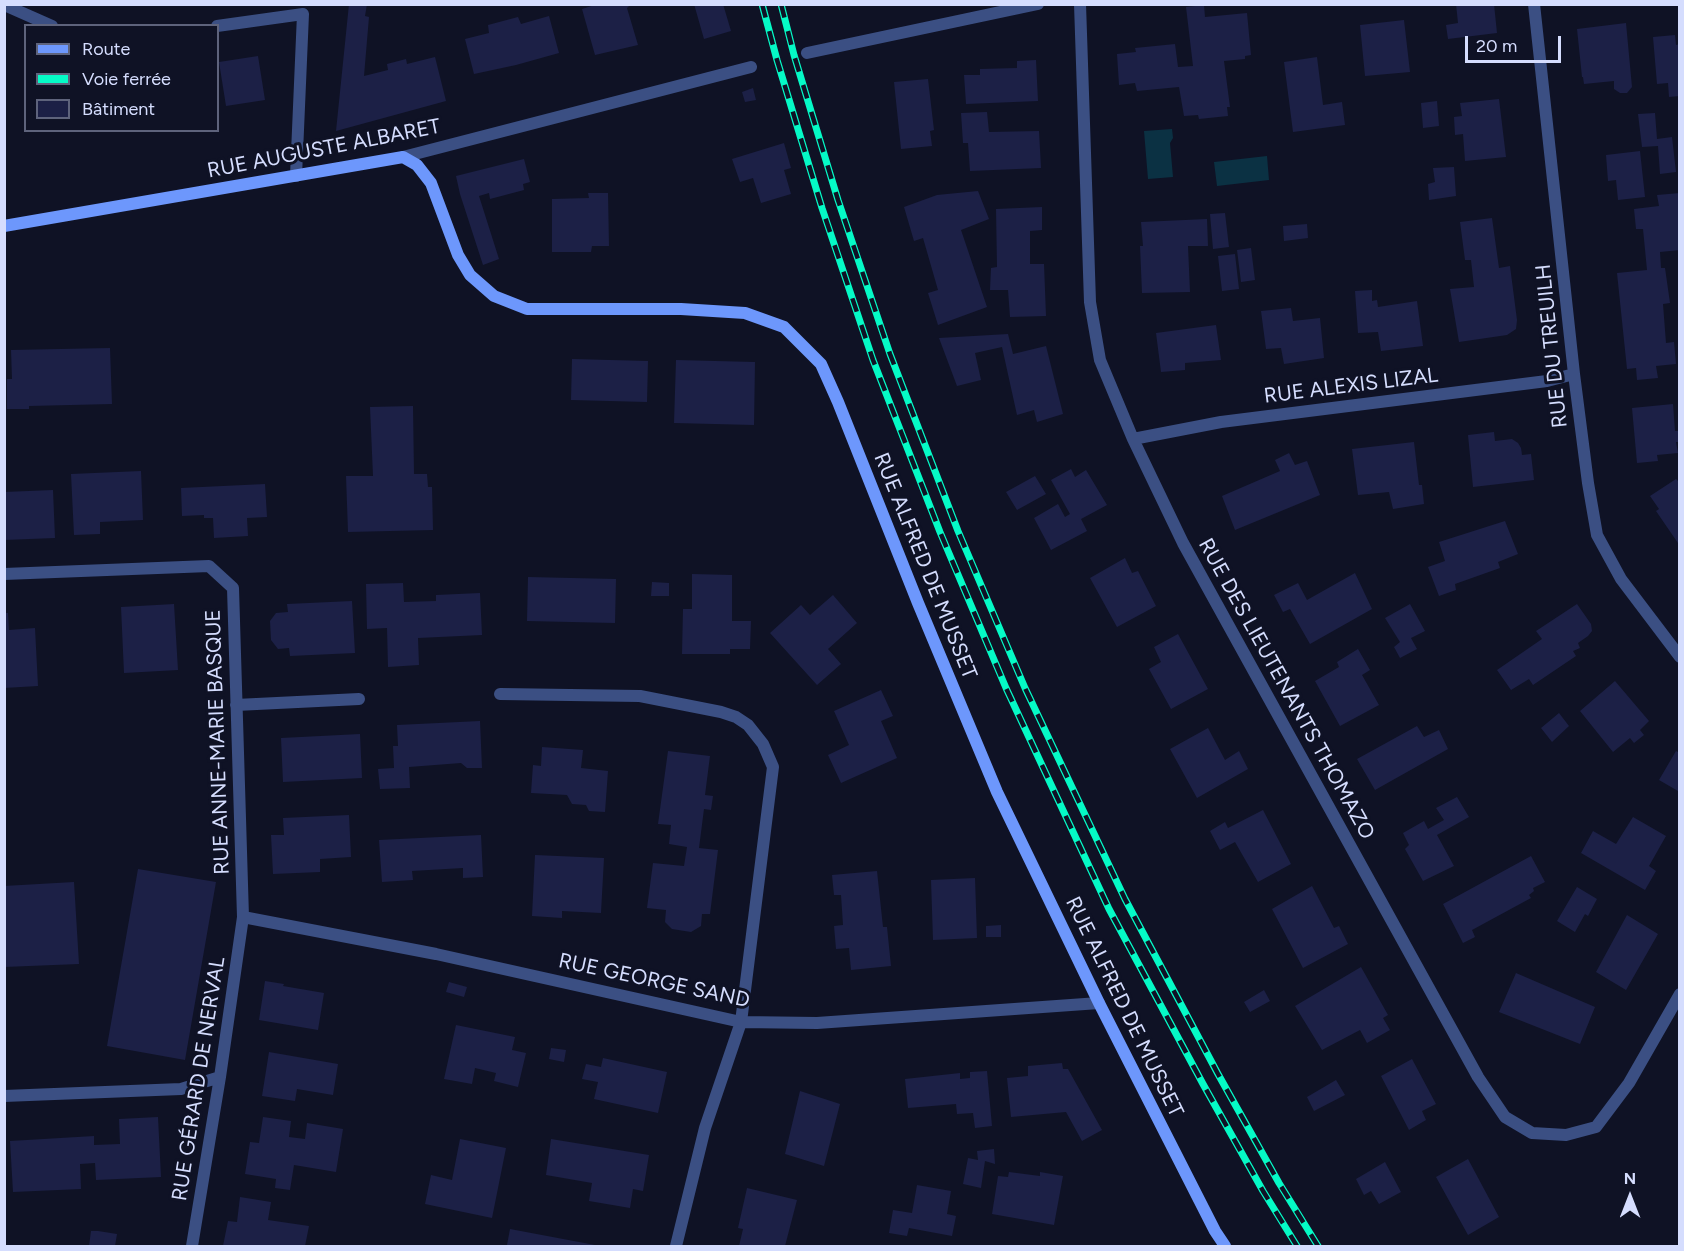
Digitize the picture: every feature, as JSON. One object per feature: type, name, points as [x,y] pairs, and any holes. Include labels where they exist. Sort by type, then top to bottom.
[{"type":"street","points":[[9,4],[9,7],[47,24]]},
{"type":"street","points":[[807,53],[1038,4]]},
{"type":"street","name":"RUE DES LIEUTENANTS THOMAZO","points":[[1080,4],[1090,302],[1100,360],[1133,439],[1183,543],[1478,1077],[1505,1116],[1532,1132],[1566,1135],[1596,1127],[1629,1083],[1680,994]]},
{"type":"street","name":"RUE DU TREUILH","points":[[1534,4],[1574,374],[1597,535],[1621,579],[1680,657]]},
{"type":"street","points":[[219,26],[304,9],[296,176]]},
{"type":"street","name":"RUE AUGUSTE ALBARET","points":[[4,226],[403,158],[751,67]]},
{"type":"street","name":"RUE ALFRED DE MUSSET","points":[[403,158],[417,165],[431,183],[458,255],[470,274],[494,296],[527,309],[681,309],[745,313],[784,327],[821,364],[997,792],[1099,1003],[1215,1232],[1225,1246]]},
{"type":"street","name":"RUE ALEXIS LIZAL","points":[[1133,439],[1221,422],[1547,381],[1574,374]]},
{"type":"street","name":"RUE ANNE-MARIE BASQUE","points":[[4,574],[209,566],[233,588],[243,917]]},
{"type":"street","points":[[500,694],[640,696],[721,712],[736,717],[748,725],[763,744],[772,767],[741,1022],[705,1128],[676,1246]]},
{"type":"street","points":[[236,705],[360,699]]},
{"type":"street","name":"RUE GEORGE SAND","points":[[243,917],[436,954],[741,1022],[817,1023],[1099,1003]]},
{"type":"street","name":"RUE GÉRARD DE NERVAL","points":[[192,1246],[243,917]]},
{"type":"street","points":[[4,1096],[181,1089],[220,1077]]},
{"type":"water","points":[[1172,129],[1173,138],[1170,143],[1173,177],[1148,179],[1144,131]]},
{"type":"water","points":[[1267,156],[1269,180],[1217,186],[1214,162]]},
{"type":"building","points":[[349,4],[367,4],[365,16],[369,17],[364,76],[388,70],[387,64],[406,59],[407,64],[435,57],[446,101],[336,131]]},
{"type":"building","points":[[598,4],[631,4],[627,8],[638,45],[595,55],[582,9]]},
{"type":"building","points":[[694,4],[723,4],[731,31],[704,39]]},
{"type":"building","points":[[1456,4],[1494,4],[1497,33],[1448,39],[1446,25],[1458,23]]},
{"type":"building","points":[[1204,5],[1205,17],[1247,13],[1251,55],[1245,56],[1245,59],[1224,61],[1230,107],[1227,107],[1228,116],[1199,119],[1198,115],[1184,116],[1179,87],[1137,91],[1135,83],[1119,85],[1117,54],[1136,52],[1135,48],[1175,44],[1178,67],[1193,66],[1186,7]]},
{"type":"building","points":[[549,16],[559,53],[474,74],[465,39],[489,33],[488,25],[518,17],[521,24]]},
{"type":"building","points":[[1404,20],[1410,72],[1365,76],[1360,25]]},
{"type":"building","points":[[1626,23],[1632,87],[1627,93],[1620,93],[1614,89],[1614,81],[1584,84],[1577,29]]},
{"type":"building","points":[[1675,35],[1676,45],[1680,44],[1680,96],[1669,97],[1668,83],[1657,84],[1653,37]]},
{"type":"building","points":[[258,56],[265,100],[226,106],[219,62]]},
{"type":"building","points":[[1317,57],[1323,105],[1342,102],[1345,125],[1293,132],[1284,62]]},
{"type":"building","points":[[1036,60],[1038,101],[966,104],[964,75],[980,75],[980,69],[1017,68],[1017,61]]},
{"type":"building","points":[[928,79],[934,130],[930,131],[932,146],[901,149],[894,82]]},
{"type":"building","points":[[753,88],[756,100],[745,102],[742,92]]},
{"type":"building","points":[[1499,99],[1506,157],[1465,161],[1463,134],[1455,135],[1454,117],[1462,116],[1460,103]]},
{"type":"building","points":[[1437,101],[1439,126],[1423,128],[1421,103]]},
{"type":"building","points":[[987,112],[989,132],[1039,131],[1041,168],[970,171],[968,143],[963,143],[961,113]]},
{"type":"building","points":[[1655,113],[1657,139],[1672,137],[1676,172],[1660,174],[1658,146],[1642,147],[1638,114]]},
{"type":"building","points":[[784,143],[791,168],[784,170],[791,194],[761,203],[753,178],[740,182],[732,159]]},
{"type":"building","points":[[1640,151],[1645,197],[1618,200],[1616,180],[1608,181],[1606,155]]},
{"type":"building","points":[[524,159],[530,182],[523,184],[524,190],[490,199],[489,193],[479,196],[499,259],[483,265],[456,176]]},
{"type":"building","points":[[1454,167],[1456,196],[1429,200],[1428,184],[1435,182],[1433,168]]},
{"type":"building","points":[[978,191],[989,219],[961,230],[987,307],[938,325],[928,293],[938,290],[923,238],[914,241],[904,207],[937,195]]},
{"type":"building","points":[[588,193],[608,193],[609,246],[592,246],[591,252],[552,252],[552,199],[589,198]]},
{"type":"building","points":[[1680,193],[1680,250],[1660,252],[1661,268],[1665,268],[1670,303],[1663,304],[1666,343],[1674,342],[1676,364],[1656,366],[1658,378],[1637,380],[1636,368],[1627,369],[1617,273],[1647,270],[1643,229],[1636,229],[1634,209],[1659,206],[1657,195]]},
{"type":"building","points":[[1042,207],[1042,230],[1030,231],[1030,264],[1044,264],[1046,316],[1010,317],[1008,290],[990,290],[991,268],[997,267],[996,209]]},
{"type":"building","points":[[1225,213],[1229,247],[1213,249],[1210,214]]},
{"type":"building","points":[[1492,218],[1499,268],[1510,266],[1517,320],[1516,329],[1507,335],[1459,342],[1450,289],[1474,287],[1471,260],[1465,260],[1460,222]]},
{"type":"building","points":[[1207,219],[1208,246],[1188,246],[1190,292],[1142,293],[1141,222]]},
{"type":"building","points":[[1307,224],[1308,238],[1284,241],[1283,226]]},
{"type":"building","points":[[1251,248],[1255,280],[1241,282],[1237,250]]},
{"type":"building","points":[[1235,254],[1239,289],[1222,291],[1218,256]]},
{"type":"building","points":[[1372,290],[1372,301],[1377,300],[1378,307],[1417,301],[1423,346],[1381,351],[1378,332],[1358,333],[1355,291]]},
{"type":"building","points":[[1291,308],[1293,321],[1320,318],[1324,358],[1284,364],[1281,348],[1266,349],[1261,311]]},
{"type":"building","points":[[1216,325],[1221,360],[1185,363],[1185,370],[1161,372],[1156,333]]},
{"type":"building","points":[[1008,334],[1013,354],[1046,346],[1063,414],[1037,422],[1034,410],[1017,415],[1002,347],[975,353],[981,380],[957,386],[939,338]]},
{"type":"building","points":[[110,348],[112,404],[29,406],[29,409],[7,409],[7,379],[12,379],[11,350]]},
{"type":"building","points":[[572,359],[648,361],[647,402],[571,400]]},
{"type":"building","points":[[676,360],[755,362],[754,425],[674,423]]},
{"type":"building","points":[[1673,404],[1675,431],[1680,431],[1680,442],[1676,442],[1678,453],[1657,455],[1658,461],[1637,463],[1632,408]]},
{"type":"building","points":[[413,406],[414,474],[427,474],[428,487],[432,487],[433,530],[348,532],[346,476],[373,476],[370,407]]},
{"type":"building","points":[[1494,432],[1495,441],[1512,439],[1518,443],[1522,455],[1531,454],[1534,480],[1473,487],[1468,435]]},
{"type":"building","points":[[1414,442],[1419,485],[1422,485],[1424,504],[1393,509],[1389,492],[1358,495],[1352,449]]},
{"type":"building","points":[[1289,453],[1295,465],[1307,461],[1320,495],[1235,530],[1222,496],[1280,471],[1275,460]]},
{"type":"building","points":[[1071,469],[1075,477],[1086,470],[1107,505],[1081,519],[1087,531],[1051,550],[1034,518],[1058,504],[1065,517],[1070,514],[1051,480]]},
{"type":"building","points":[[141,471],[143,520],[100,522],[100,534],[74,535],[71,474]]},
{"type":"building","points":[[1035,476],[1046,494],[1017,510],[1006,492]]},
{"type":"building","points":[[1676,479],[1680,483],[1680,546],[1656,511],[1659,509],[1650,496]]},
{"type":"building","points":[[265,484],[267,517],[247,518],[248,536],[214,538],[213,518],[204,518],[204,515],[182,516],[181,488]]},
{"type":"building","points":[[53,490],[55,538],[4,540],[4,492]]},
{"type":"building","points":[[1505,521],[1518,554],[1498,562],[1500,568],[1455,584],[1456,590],[1439,596],[1428,567],[1445,561],[1439,542]]},
{"type":"building","points":[[1125,558],[1132,573],[1138,571],[1156,606],[1117,627],[1090,578]]},
{"type":"building","points":[[1355,573],[1372,609],[1310,644],[1290,609],[1283,612],[1274,595],[1298,583],[1307,600]]},
{"type":"building","points":[[692,574],[732,575],[732,621],[751,621],[750,649],[730,649],[730,654],[682,654],[683,609],[692,609]]},
{"type":"building","points":[[528,577],[616,579],[615,623],[527,621]]},
{"type":"building","points":[[652,582],[669,583],[669,596],[651,596]]},
{"type":"building","points":[[403,583],[404,602],[436,601],[436,595],[480,593],[482,635],[418,638],[419,665],[388,667],[387,628],[367,629],[366,584]]},
{"type":"building","points":[[833,595],[857,623],[828,649],[841,664],[817,685],[770,633],[801,605],[810,615]]},
{"type":"building","points":[[352,601],[355,653],[290,656],[289,648],[278,649],[271,640],[270,621],[276,613],[288,612],[287,604]]},
{"type":"building","points":[[174,604],[178,670],[124,673],[121,607]]},
{"type":"building","points":[[1410,604],[1425,631],[1411,638],[1417,649],[1400,658],[1394,647],[1400,642],[1385,618]]},
{"type":"building","points":[[1577,604],[1591,624],[1592,631],[1578,643],[1580,648],[1573,651],[1576,656],[1533,685],[1529,679],[1511,690],[1497,670],[1542,639],[1536,631]]},
{"type":"building","points":[[4,613],[8,613],[9,630],[35,628],[38,686],[4,688]]},
{"type":"building","points":[[1178,634],[1208,689],[1171,709],[1149,669],[1161,662],[1154,647]]},
{"type":"building","points":[[1358,649],[1370,670],[1362,675],[1379,705],[1340,726],[1315,681],[1339,667],[1337,662]]},
{"type":"building","points":[[1615,681],[1649,721],[1640,730],[1644,735],[1634,743],[1630,738],[1613,752],[1580,711]]},
{"type":"building","points":[[881,690],[893,716],[881,721],[897,758],[841,783],[828,755],[849,745],[834,711]]},
{"type":"building","points":[[1559,713],[1569,726],[1552,742],[1541,728]]},
{"type":"building","points":[[480,721],[482,768],[467,768],[461,763],[409,767],[410,788],[380,789],[378,769],[394,768],[393,746],[398,746],[397,725]]},
{"type":"building","points":[[1417,726],[1424,737],[1439,730],[1448,749],[1375,790],[1357,759]]},
{"type":"building","points":[[1208,728],[1225,760],[1239,751],[1248,769],[1197,798],[1170,749]]},
{"type":"building","points":[[360,734],[362,778],[283,782],[281,738]]},
{"type":"building","points":[[542,747],[583,750],[581,768],[608,771],[605,812],[589,811],[586,805],[572,804],[567,795],[531,793],[533,765],[541,766]]},
{"type":"building","points":[[668,751],[710,756],[705,795],[713,796],[711,810],[704,809],[699,848],[718,850],[710,914],[702,914],[701,926],[691,932],[672,929],[665,922],[666,910],[647,908],[653,863],[684,866],[687,847],[669,844],[671,825],[658,824]]},
{"type":"building","points":[[1676,751],[1680,753],[1680,788],[1678,791],[1659,780]]},
{"type":"building","points":[[1457,797],[1469,817],[1437,835],[1454,866],[1423,881],[1405,849],[1409,845],[1403,833],[1424,821],[1428,829],[1444,820],[1436,808]]},
{"type":"building","points":[[1263,810],[1291,864],[1258,882],[1235,842],[1220,850],[1210,831],[1225,822],[1228,828]]},
{"type":"building","points":[[349,815],[351,857],[320,859],[320,872],[273,874],[271,835],[284,835],[283,818]]},
{"type":"building","points":[[1633,817],[1666,836],[1649,866],[1656,871],[1645,890],[1581,853],[1593,831],[1616,844]]},
{"type":"building","points":[[481,835],[483,877],[463,878],[463,868],[412,871],[413,880],[382,882],[379,840]]},
{"type":"building","points":[[535,855],[604,858],[601,913],[562,911],[562,918],[532,916]]},
{"type":"building","points":[[1531,856],[1545,882],[1533,888],[1534,891],[1529,895],[1531,898],[1472,930],[1475,937],[1463,943],[1443,904]]},
{"type":"building","points":[[138,869],[216,882],[185,1060],[107,1046]]},
{"type":"building","points":[[877,871],[883,927],[887,927],[891,966],[851,970],[849,948],[836,949],[834,926],[843,925],[841,895],[834,895],[832,875]]},
{"type":"building","points":[[975,878],[977,938],[933,940],[931,880]]},
{"type":"building","points":[[74,882],[79,964],[4,967],[4,886]]},
{"type":"building","points":[[1312,886],[1334,928],[1339,926],[1348,944],[1303,968],[1272,909]]},
{"type":"building","points":[[1577,887],[1597,899],[1588,916],[1585,914],[1575,932],[1557,921]]},
{"type":"building","points":[[1627,915],[1658,934],[1626,990],[1596,972]]},
{"type":"building","points":[[1001,925],[1001,937],[986,937],[986,926]]},
{"type":"building","points":[[1361,967],[1388,1015],[1383,1018],[1390,1030],[1367,1043],[1360,1030],[1322,1050],[1295,1006]]},
{"type":"building","points":[[1516,973],[1595,1007],[1580,1044],[1499,1012]]},
{"type":"building","points":[[265,981],[324,993],[318,1030],[259,1020]]},
{"type":"building","points":[[449,982],[467,987],[464,997],[446,992]]},
{"type":"building","points":[[1264,990],[1270,1001],[1250,1012],[1244,1002]]},
{"type":"building","points":[[456,1025],[515,1037],[512,1050],[526,1053],[518,1087],[494,1081],[496,1073],[475,1068],[472,1084],[444,1079]]},
{"type":"building","points":[[551,1048],[566,1050],[564,1062],[549,1059]]},
{"type":"building","points":[[269,1052],[338,1064],[333,1095],[297,1089],[295,1101],[262,1096]]},
{"type":"building","points":[[603,1058],[667,1072],[658,1113],[594,1099],[598,1082],[582,1079],[586,1064],[601,1067]]},
{"type":"building","points":[[1412,1059],[1436,1104],[1422,1111],[1426,1120],[1409,1130],[1381,1076]]},
{"type":"building","points":[[1062,1063],[1063,1069],[1068,1069],[1102,1130],[1082,1141],[1066,1112],[1011,1117],[1007,1078],[1028,1076],[1028,1066]]},
{"type":"building","points":[[987,1071],[992,1126],[975,1128],[973,1113],[957,1114],[956,1104],[908,1108],[905,1079],[960,1073],[960,1079],[970,1078],[970,1072]]},
{"type":"building","points":[[1336,1080],[1345,1095],[1314,1111],[1307,1097]]},
{"type":"building","points":[[800,1091],[840,1104],[824,1166],[785,1154]]},
{"type":"building","points":[[158,1117],[161,1177],[96,1180],[95,1163],[80,1164],[81,1189],[13,1192],[10,1141],[94,1136],[94,1145],[120,1144],[119,1119]]},
{"type":"building","points":[[263,1117],[291,1121],[289,1137],[305,1139],[307,1123],[343,1129],[336,1172],[294,1165],[290,1190],[275,1188],[276,1179],[245,1174],[250,1142],[259,1143]]},
{"type":"building","points":[[460,1139],[506,1148],[492,1218],[425,1204],[431,1175],[452,1180]]},
{"type":"building","points":[[551,1139],[649,1155],[643,1191],[633,1189],[630,1208],[589,1201],[592,1183],[546,1175]]},
{"type":"building","points":[[994,1149],[995,1164],[985,1161],[981,1188],[963,1184],[968,1158],[978,1160],[977,1151]]},
{"type":"building","points":[[1468,1159],[1499,1217],[1468,1235],[1436,1177]]},
{"type":"building","points":[[1385,1162],[1401,1192],[1379,1204],[1371,1191],[1364,1195],[1356,1179]]},
{"type":"building","points":[[1009,1172],[1040,1176],[1040,1172],[1063,1176],[1054,1225],[992,1214],[998,1176],[1008,1177]]},
{"type":"building","points":[[917,1185],[951,1191],[947,1214],[956,1216],[952,1236],[909,1228],[907,1236],[889,1233],[893,1210],[912,1213]]},
{"type":"building","points":[[747,1188],[797,1200],[785,1246],[739,1246],[743,1229],[738,1228]]},
{"type":"building","points":[[240,1197],[271,1202],[268,1220],[309,1226],[305,1246],[223,1246],[228,1221],[237,1222]]},
{"type":"building","points":[[510,1229],[595,1245],[595,1246],[507,1245]]},
{"type":"building","points":[[91,1231],[117,1234],[115,1246],[89,1246]]},
{"type":"railway","points":[[762,4],[822,208],[873,360],[940,532],[1006,688],[1109,909],[1203,1084],[1263,1191],[1297,1246]]},
{"type":"railway","points":[[781,4],[838,200],[890,354],[958,531],[1025,688],[1125,899],[1218,1074],[1279,1183],[1318,1246]]}]
